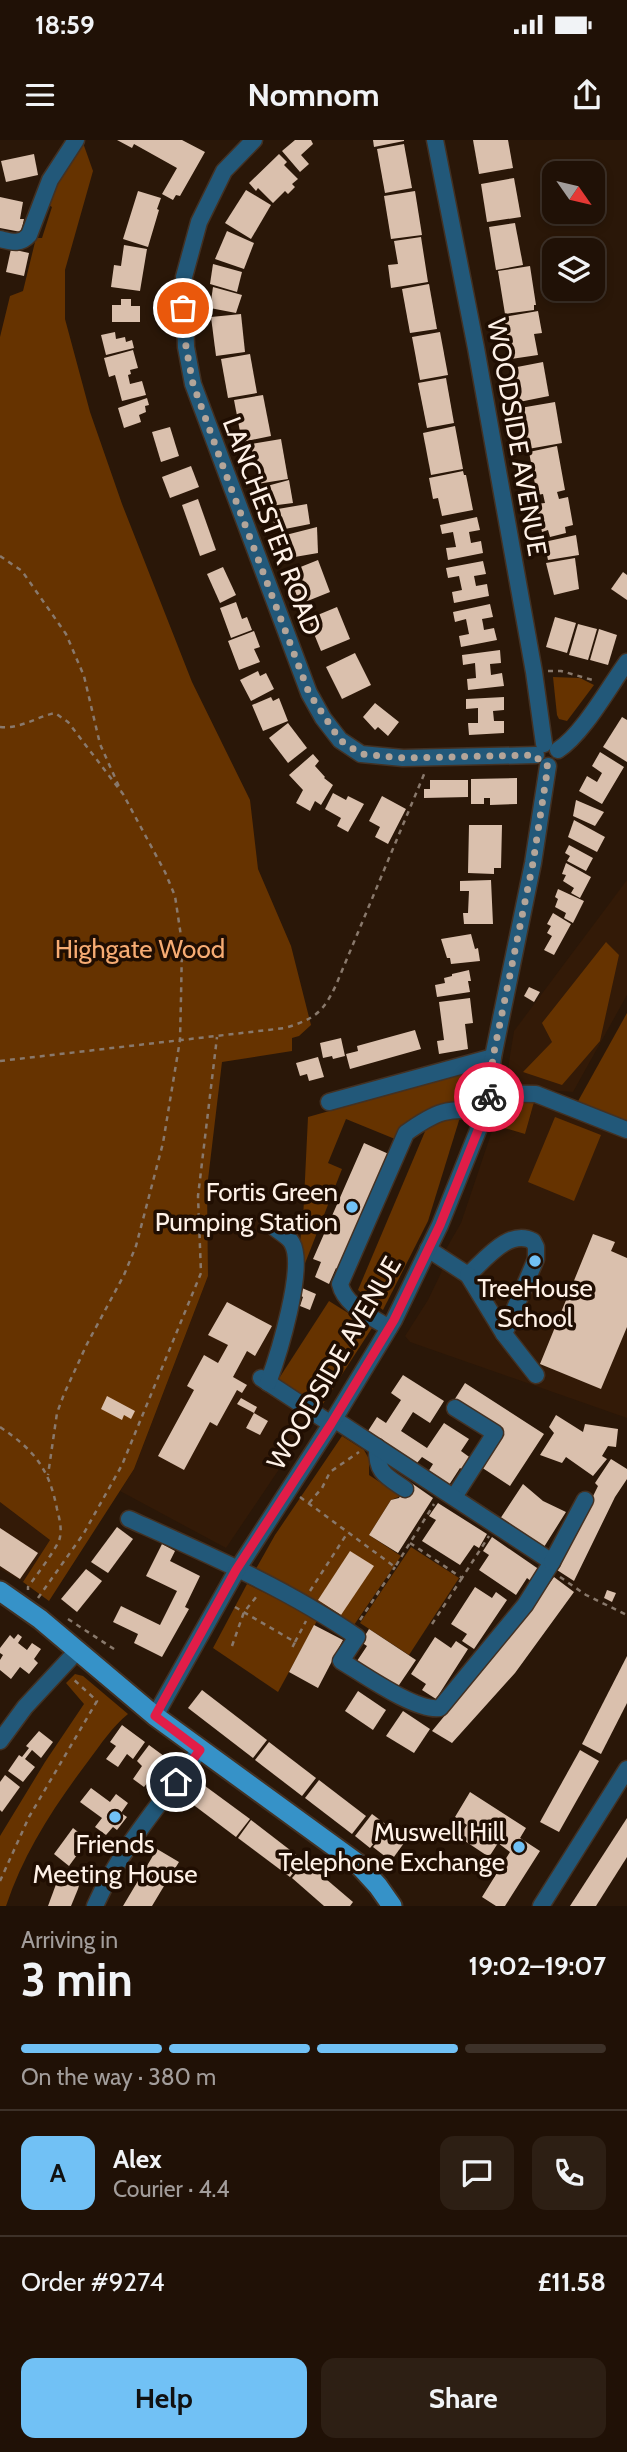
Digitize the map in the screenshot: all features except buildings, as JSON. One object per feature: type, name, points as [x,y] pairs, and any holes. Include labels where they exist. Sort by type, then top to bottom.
[{"type":"main road","points":[[0,1591],[40,1619],[155,1716],[357,1863],[392,1906]]},
{"type":"street","points":[[1,243],[20,242],[29,235],[50,180],[76,140]]},
{"type":"street","name":"LANCHESTER ROAD","points":[[254,140],[224,171],[198,222],[184,277],[186,347],[193,384],[210,432],[309,693],[340,740],[361,754],[403,758],[547,754]]},
{"type":"street","name":"WOODSIDE AVENUE","points":[[155,1716],[236,1570],[389,1328],[428,1249],[485,1112],[493,1057],[533,863],[547,754],[476,348],[435,140]]},
{"type":"street","points":[[547,754],[566,745],[627,662]]},
{"type":"street","points":[[330,1102],[493,1057]]},
{"type":"street","points":[[489,1093],[536,1094],[627,1130]]},
{"type":"street","points":[[389,1328],[349,1302],[342,1294],[340,1284],[406,1133],[424,1120],[443,1112],[462,1108],[485,1112]]},
{"type":"street","points":[[275,1228],[293,1243],[295,1278],[284,1333],[265,1380],[449,1494],[550,1566]]},
{"type":"street","points":[[468,1275],[509,1240],[519,1237],[533,1241],[536,1259],[504,1334]]},
{"type":"street","points":[[428,1249],[468,1275],[504,1334],[536,1375]]},
{"type":"street","points":[[449,1494],[495,1433],[455,1408]]},
{"type":"street","points":[[372,1444],[383,1475],[405,1489]]},
{"type":"street","points":[[130,1519],[265,1584],[351,1633],[357,1637],[341,1661],[390,1691],[431,1710],[440,1708],[525,1605],[586,1500]]},
{"type":"street","points":[[0,1741],[26,1707],[77,1651]]},
{"type":"street","points":[[95,1906],[104,1885],[127,1849],[200,1750]]},
{"type":"street","points":[[541,1906],[627,1771]]},
{"type":"path","points":[[0,556],[22,571],[66,634],[84,676],[100,744],[176,896],[181,943],[180,1040],[163,1143],[136,1246],[115,1294],[87,1344],[57,1413],[47,1475]]},
{"type":"path","points":[[534,672],[561,671],[596,681],[608,689]]},
{"type":"path","points":[[0,727],[31,723],[55,713],[68,722],[123,794]]},
{"type":"path","points":[[0,1061],[285,1028],[312,1018],[327,1004],[426,769]]},
{"type":"path","points":[[0,1427],[29,1448],[47,1475],[56,1502],[60,1538],[28,1587],[29,1593],[37,1599],[85,1533],[122,1465],[201,1273],[198,1196],[217,1037]]},
{"type":"path","points":[[309,1503],[330,1472],[372,1444]]},
{"type":"path","points":[[351,1633],[410,1543],[449,1494]]},
{"type":"path","points":[[300,1497],[395,1567]]},
{"type":"path","points":[[432,1623],[496,1525]]},
{"type":"path","points":[[291,1650],[307,1606],[348,1532]]},
{"type":"path","points":[[410,1543],[462,1578]]},
{"type":"path","points":[[550,1566],[586,1595],[627,1615]]},
{"type":"path","points":[[232,1646],[244,1612],[265,1584]]},
{"type":"path","points":[[235,1607],[295,1642]]},
{"type":"path","points":[[61,1619],[71,1619],[117,1651],[118,1659]]},
{"type":"path","points":[[0,1881],[29,1817],[97,1701],[76,1679]]},
{"type":"shaded area","points":[[627,880],[627,995],[573,1092],[505,1087],[514,1031]]},
{"type":"shaded area","name":"TreeHouse School","points":[[534,1102],[627,1137],[627,1418],[410,1342],[405,1336],[428,1300],[441,1273],[446,1249],[461,1223],[494,1125],[525,1134]]},
{"type":"shaded area","points":[[207,1216],[303,1220],[293,1294],[276,1383],[319,1410],[226,1548],[120,1491],[134,1469],[208,1276]]},
{"type":"shaded area","points":[[0,1502],[50,1540],[23,1582],[0,1569]]},
{"type":"green space","name":"Highgate Wood","points":[[82,140],[93,171],[65,270],[65,319],[90,412],[122,504],[192,682],[250,800],[258,869],[291,946],[311,1025],[299,1036],[292,1038],[292,1051],[222,1062],[207,1188],[208,1276],[134,1469],[49,1601],[23,1582],[50,1540],[0,1502],[0,337],[10,296],[23,291],[36,238],[42,238],[52,207],[44,202]]},
{"type":"green space","points":[[553,677],[580,678],[594,685],[567,721],[559,719],[557,715]]},
{"type":"green space","points":[[606,942],[619,955],[600,1041],[562,1085],[523,1072],[552,1042],[542,1023]]},
{"type":"green space","points":[[627,1013],[627,1123],[577,1103]]},
{"type":"green space","points":[[474,1070],[463,1105],[442,1106],[425,1112],[409,1123],[395,1139],[346,1119],[328,1163],[342,1169],[293,1294],[303,1220],[308,1117]]},
{"type":"green space","points":[[502,1099],[534,1102],[525,1134],[494,1125]]},
{"type":"green space","points":[[461,1114],[428,1221],[383,1310],[358,1290],[429,1122]]},
{"type":"green space","points":[[555,1117],[601,1135],[574,1201],[528,1182]]},
{"type":"green space","points":[[329,1301],[372,1328],[319,1410],[276,1383]]},
{"type":"green space","points":[[342,1436],[364,1450],[369,1459],[369,1475],[401,1496],[391,1500],[369,1535],[401,1556],[352,1628],[253,1574],[275,1535]]},
{"type":"green space","points":[[411,1547],[459,1578],[409,1655],[360,1623]]},
{"type":"green space","points":[[247,1584],[318,1619],[278,1692],[213,1648]]},
{"type":"green space","points":[[75,1674],[83,1676],[128,1714],[107,1736],[64,1794],[31,1848],[6,1906],[0,1906],[0,1836],[84,1704],[66,1683]]},
{"type":"way so far","points":[[183,308],[186,347],[193,384],[309,693],[340,740],[361,754],[403,758],[536,755],[541,764],[548,766],[533,863],[493,1057],[489,1097]]},
{"type":"place","name":"Fortis Green Pumping Station","points":[[352,1207]]},
{"type":"place","name":"TreeHouse School","points":[[535,1261]]},
{"type":"place","name":"Friends Meeting House","points":[[115,1817]]},
{"type":"place","name":"Muswell Hill Telephone Exchange","points":[[519,1847]]},
{"type":"route","points":[[176,1782],[200,1750],[155,1716],[236,1570],[331,1424],[394,1320],[440,1225],[489,1097]]}]
